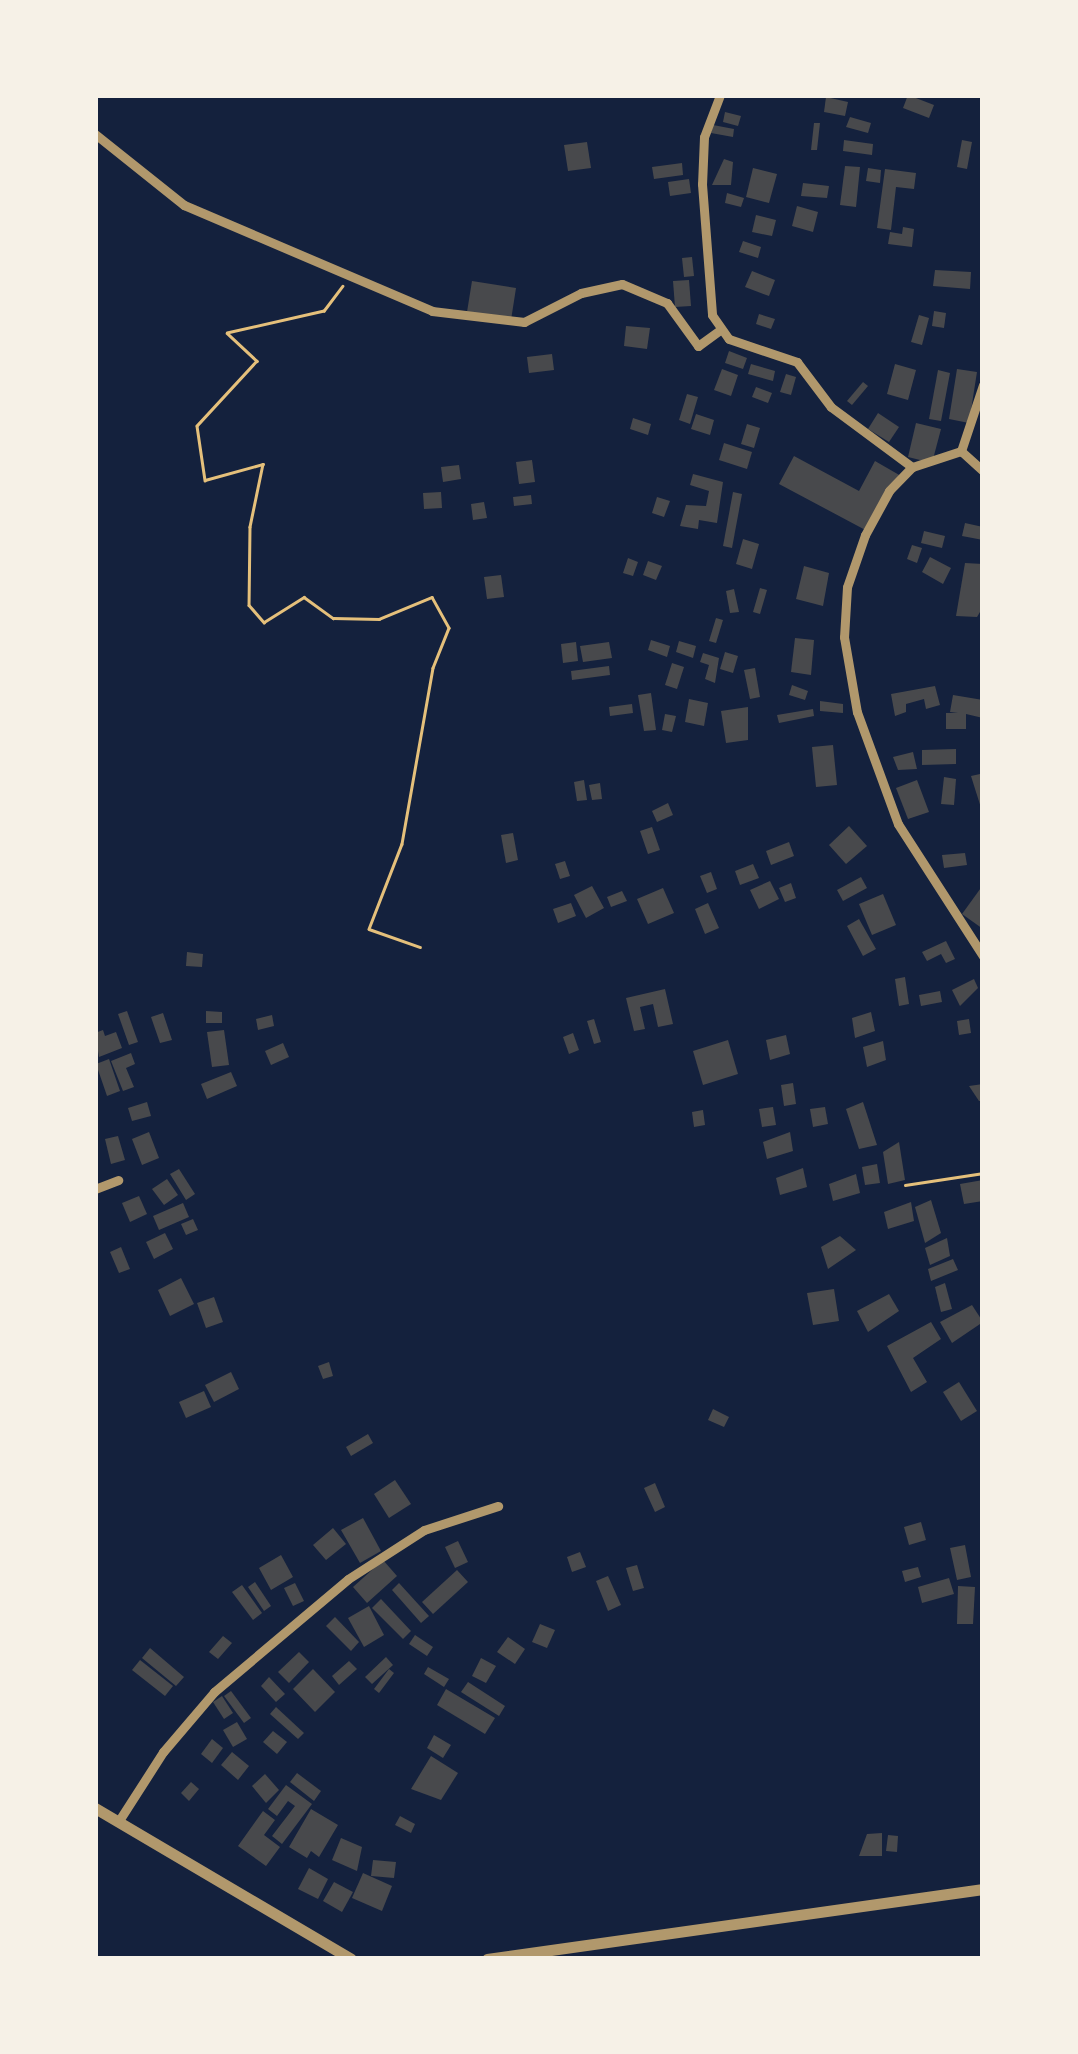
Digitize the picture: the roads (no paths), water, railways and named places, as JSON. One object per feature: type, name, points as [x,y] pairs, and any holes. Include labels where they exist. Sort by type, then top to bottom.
[{"type":"street","points":[[720,95],[704,137],[702,184],[706,292],[720,330],[743,346],[785,353],[830,406],[912,467]]},
{"type":"street","points":[[95,134],[184,205],[348,280],[432,311],[498,322],[524,322],[581,292],[622,284],[667,303],[698,346],[720,330]]},
{"type":"street","points":[[961,450],[983,386]]},
{"type":"street","points":[[961,450],[912,467],[864,535],[847,586],[844,637],[857,712],[898,824],[983,956]]},
{"type":"street","points":[[961,450],[983,470]]},
{"type":"street","points":[[95,1190],[118,1180]]},
{"type":"street","points":[[120,1819],[163,1752],[214,1692],[348,1579],[414,1535],[498,1506]]},
{"type":"street","points":[[95,1808],[120,1819],[351,1959]]},
{"type":"street","points":[[487,1959],[633,1942],[983,1888]]}]
